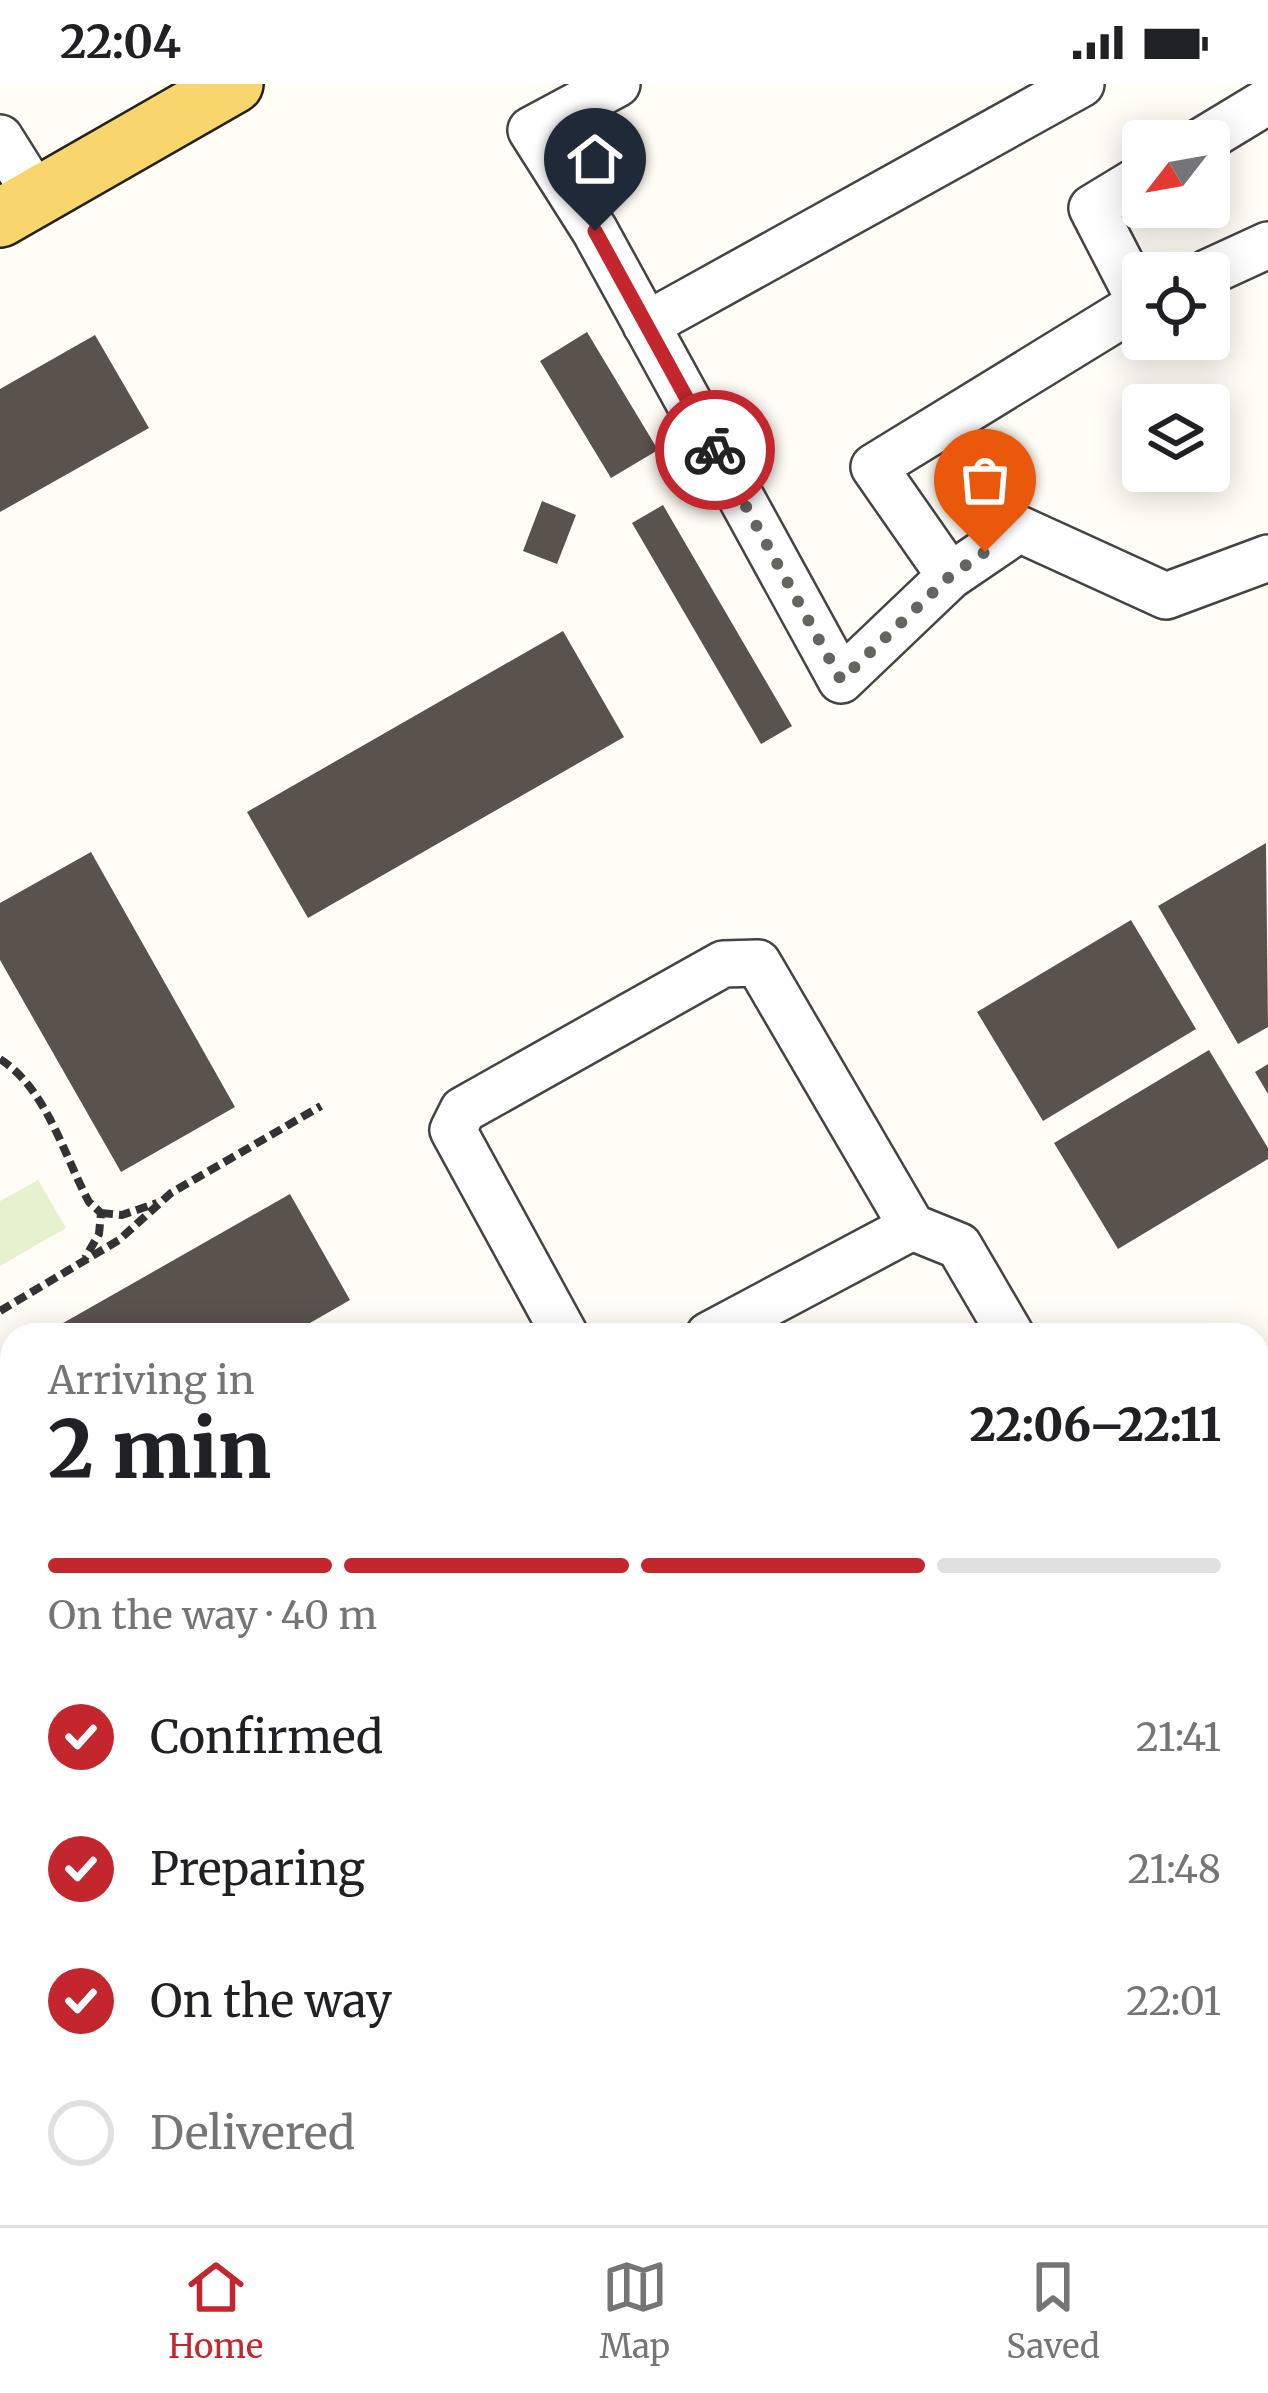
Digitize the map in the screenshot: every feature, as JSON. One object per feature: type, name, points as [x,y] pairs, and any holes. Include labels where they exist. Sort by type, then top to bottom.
[{"type":"main road","points":[[18,208],[234,84]]},
{"type":"street","points":[[617,84],[531,130],[595,231],[841,680],[950,576],[1019,529],[1166,596],[1268,558]]},
{"type":"street","points":[[646,326],[1081,84]]},
{"type":"street","points":[[1230,124],[1268,101]]},
{"type":"street","points":[[0,138],[18,208]]},
{"type":"street","points":[[1122,190],[1092,208],[1122,265]]},
{"type":"street","points":[[1230,262],[1268,244]]},
{"type":"street","points":[[950,576],[874,467],[1122,315]]},
{"type":"street","points":[[558,1323],[453,1130],[463,1110],[723,964],[758,963],[912,1227],[959,1246],[1004,1323]]},
{"type":"street","points":[[732,1323],[912,1227]]},
{"type":"path","points":[[0,1059],[12,1067],[41,1105],[81,1186],[101,1214],[99,1234],[84,1260]]},
{"type":"path","points":[[0,1312],[119,1240],[164,1200],[320,1106]]},
{"type":"path","points":[[101,1214],[122,1215],[164,1200]]},
{"type":"green space","points":[[38,1180],[66,1228],[0,1266],[0,1201]]},
{"type":"building","points":[[587,332],[658,450],[611,478],[540,361]]},
{"type":"building","points":[[95,335],[149,428],[0,512],[0,389]]},
{"type":"building","points":[[542,501],[576,515],[557,564],[523,551]]},
{"type":"building","points":[[663,505],[792,726],[761,744],[632,523]]},
{"type":"building","points":[[563,631],[624,737],[308,918],[247,812]]},
{"type":"building","points":[[1266,843],[1268,1027],[1238,1044],[1158,906]]},
{"type":"building","points":[[91,852],[235,1107],[121,1172],[0,960],[0,903]]},
{"type":"building","points":[[1131,920],[1196,1029],[1043,1121],[977,1012]]},
{"type":"building","points":[[1209,1050],[1268,1148],[1268,1159],[1118,1249],[1054,1143]]},
{"type":"building","points":[[1268,1064],[1268,1094],[1255,1072]]},
{"type":"building","points":[[290,1194],[350,1300],[310,1323],[63,1323]]},
{"type":"way so far","points":[[715,450],[841,680],[950,576],[985,552]]},
{"type":"route","points":[[595,231],[715,450]]}]
